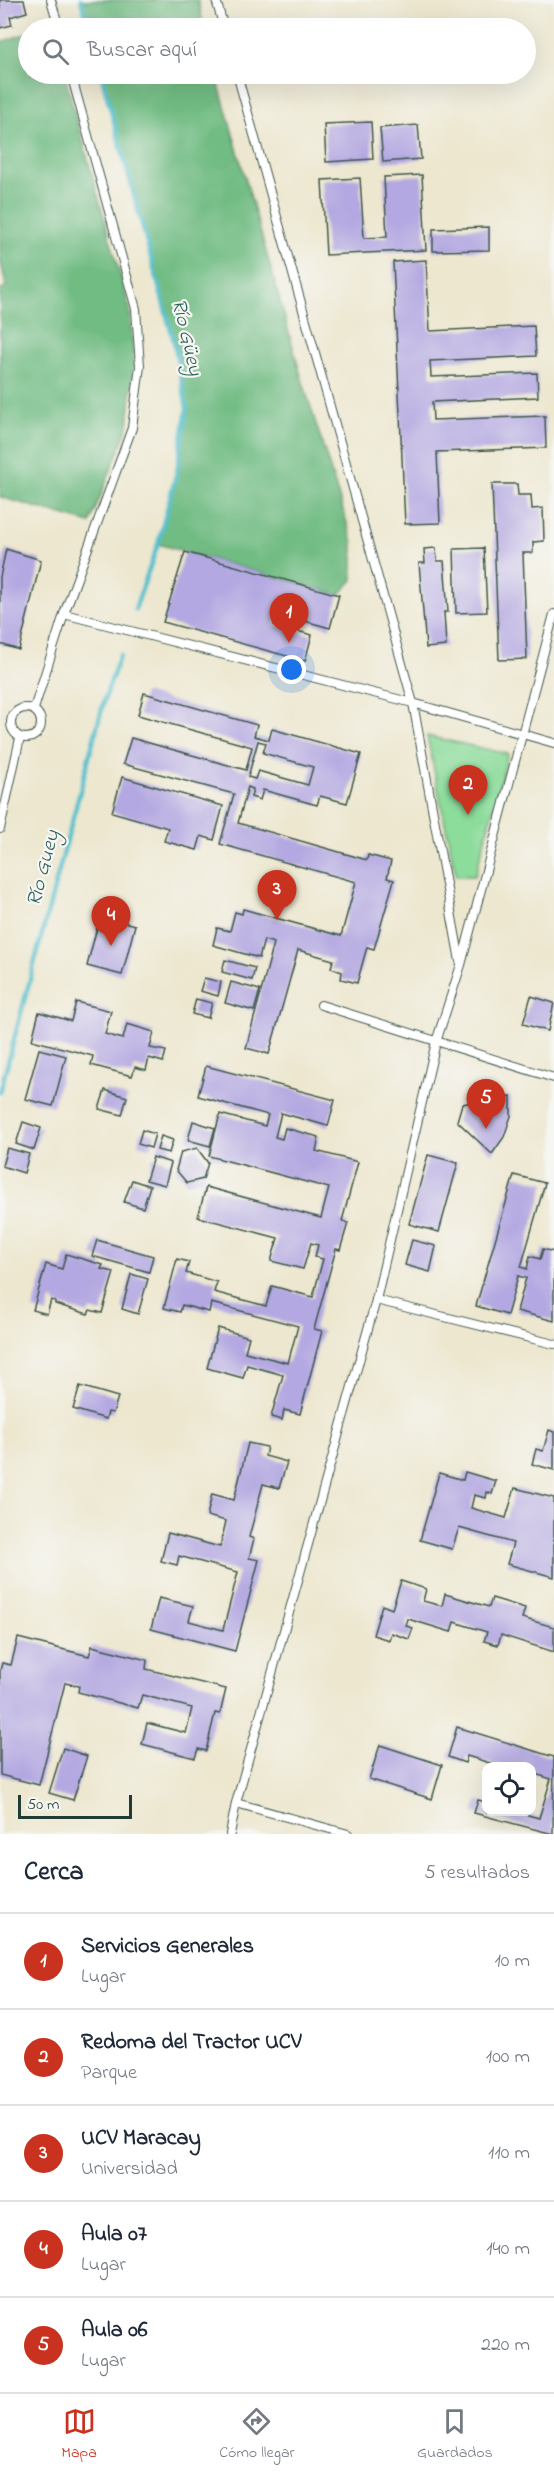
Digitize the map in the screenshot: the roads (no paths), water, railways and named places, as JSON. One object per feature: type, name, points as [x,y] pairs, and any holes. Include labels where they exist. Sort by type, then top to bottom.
[{"type":"lane","points":[[51,0],[56,18]]},
{"type":"lane","points":[[216,0],[221,18]]},
{"type":"lane","points":[[34,710],[64,614],[132,428],[140,366],[136,309],[74,84]]},
{"type":"lane","points":[[240,84],[413,703],[461,965]]},
{"type":"lane","points":[[64,614],[413,703],[554,743]]},
{"type":"lane","points":[[230,1834],[236,1803],[376,1300],[436,1042],[461,965],[554,614]]},
{"type":"lane","points":[[21,708],[34,710],[41,718],[41,730],[33,738],[20,738],[12,729],[12,717],[21,708]]},
{"type":"lane","points":[[0,829],[20,738]]},
{"type":"lane","points":[[321,1005],[554,1078]]},
{"type":"lane","points":[[376,1300],[554,1344]]},
{"type":"lane","points":[[236,1803],[348,1834]]},
{"type":"waterway","name":"Río Güey","points":[[81,0],[86,18]]},
{"type":"waterway","name":"Río Güey","points":[[104,84],[174,342],[187,408],[177,471],[158,544],[135,609]]},
{"type":"waterway","name":"Río Guey","points":[[0,1092],[104,701],[120,655]]},
{"type":"place","name":"Servicios Generales","points":[[289,643]]},
{"type":"place","name":"Redoma del Tractor UCV","points":[[468,815]]},
{"type":"place","name":"UCV Maracay","points":[[277,920]]},
{"type":"place","name":"Aula 07","points":[[111,946]]},
{"type":"place","name":"Aula 06","points":[[486,1129]]}]
